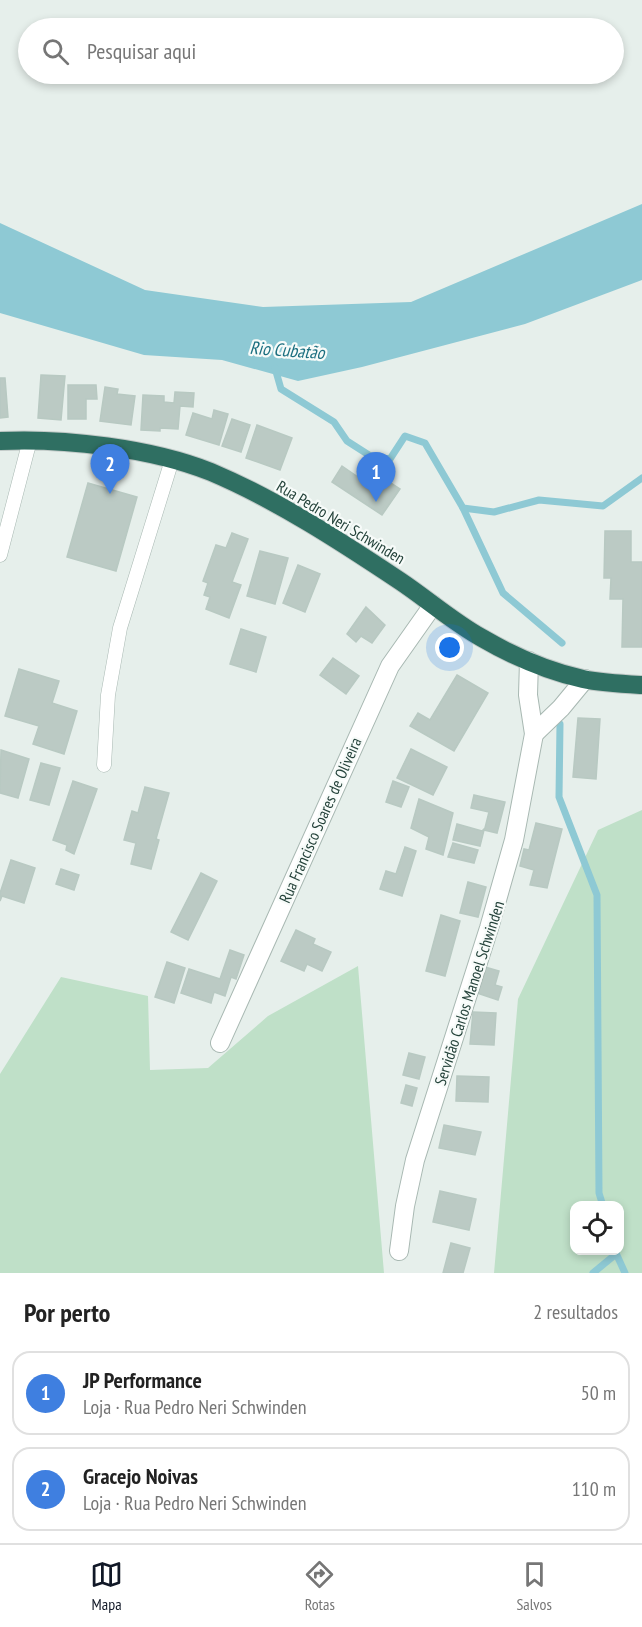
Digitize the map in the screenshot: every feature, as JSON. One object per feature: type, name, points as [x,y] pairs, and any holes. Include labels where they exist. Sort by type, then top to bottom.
[{"type":"highway","name":"Rua Pedro Neri Schwinden","points":[[1,441],[30,440],[95,446],[172,460],[209,471],[296,515],[434,604],[481,638],[557,672],[585,680],[642,685]]},
{"type":"street","name":"Rua Francisco Soares de Oliveira","points":[[220,1043],[390,666],[434,604]]},
{"type":"street","name":"Servidão Carlos Manoel Schwinden","points":[[399,1251],[413,1169],[503,883],[518,822],[534,734],[528,695],[529,661]]},
{"type":"street","points":[[534,734],[585,680]]},
{"type":"lane","points":[[0,555],[30,440]]},
{"type":"lane","points":[[104,765],[108,696],[120,628],[172,460]]},
{"type":"green space","points":[[642,810],[642,1273],[494,1273],[518,999],[598,830]]},
{"type":"green space","points":[[358,966],[384,1273],[0,1273],[0,1074],[61,977],[148,996],[150,1070],[208,1068],[268,1016]]},
{"type":"water","name":"Rio Cubatão","points":[[642,204],[642,280],[525,324],[362,367],[298,381],[222,360],[144,355],[0,313],[0,223],[145,290],[263,307],[411,302]]},
{"type":"building","points":[[41,375],[65,376],[61,420],[38,418]]},
{"type":"building","points":[[0,378],[5,378],[8,417],[0,418]]},
{"type":"building","points":[[68,385],[96,385],[97,399],[86,399],[86,419],[68,419]]},
{"type":"building","points":[[105,387],[118,389],[117,394],[135,396],[131,425],[100,421]]},
{"type":"building","points":[[175,392],[194,393],[193,407],[180,406],[178,429],[141,430],[143,395],[164,396],[164,402],[174,403]]},
{"type":"building","points":[[214,410],[228,414],[219,445],[186,435],[193,413],[212,419]]},
{"type":"building","points":[[232,419],[250,425],[241,452],[222,446]]},
{"type":"building","points":[[257,425],[292,438],[280,470],[246,458]]},
{"type":"building","points":[[342,466],[358,477],[365,466],[400,489],[382,515],[332,482]]},
{"type":"building","points":[[88,483],[137,497],[116,571],[67,557]]},
{"type":"building","points":[[605,531],[631,531],[631,562],[642,562],[642,647],[622,647],[623,599],[610,599],[611,578],[604,578]]},
{"type":"building","points":[[232,533],[248,539],[232,582],[241,585],[229,618],[206,609],[210,597],[204,595],[208,583],[203,581],[216,545],[226,548]]},
{"type":"building","points":[[260,551],[288,558],[275,604],[247,596]]},
{"type":"building","points":[[298,565],[320,574],[305,612],[283,603]]},
{"type":"building","points":[[366,607],[385,625],[372,643],[361,636],[356,642],[347,634]]},
{"type":"building","points":[[241,629],[266,637],[256,672],[230,664]]},
{"type":"building","points":[[333,658],[359,676],[346,694],[320,675]]},
{"type":"building","points":[[19,669],[59,681],[52,703],[77,711],[64,754],[33,744],[39,726],[5,716]]},
{"type":"building","points":[[457,675],[488,693],[454,751],[410,726],[418,713],[430,720]]},
{"type":"building","points":[[578,718],[600,719],[596,779],[573,777]]},
{"type":"building","points":[[411,749],[447,767],[433,795],[397,778]]},
{"type":"building","points":[[1,750],[29,759],[18,798],[0,793]]},
{"type":"building","points":[[41,763],[60,768],[49,805],[30,800]]},
{"type":"building","points":[[73,781],[97,789],[74,854],[66,850],[67,845],[53,840]]},
{"type":"building","points":[[393,781],[409,787],[401,807],[386,802]]},
{"type":"building","points":[[145,787],[169,793],[156,839],[159,840],[151,869],[131,864],[136,843],[124,840],[132,811],[138,813]]},
{"type":"building","points":[[474,795],[505,802],[497,833],[484,830],[480,846],[453,840],[457,824],[482,831],[485,828],[489,812],[471,808]]},
{"type":"building","points":[[419,799],[453,813],[443,855],[426,849],[429,837],[411,828]]},
{"type":"building","points":[[536,823],[562,829],[547,888],[530,885],[534,870],[520,866],[524,849],[529,850]]},
{"type":"building","points":[[453,843],[478,850],[474,863],[448,857]]},
{"type":"building","points":[[405,847],[416,851],[402,896],[380,889],[386,871],[396,874]]},
{"type":"building","points":[[11,860],[35,868],[24,903],[2,896],[0,901],[0,893]]},
{"type":"building","points":[[61,869],[79,875],[74,890],[56,884]]},
{"type":"building","points":[[201,873],[217,881],[188,940],[171,932]]},
{"type":"building","points":[[468,882],[486,887],[478,917],[460,913]]},
{"type":"building","points":[[441,915],[460,921],[445,976],[426,971]]},
{"type":"building","points":[[296,930],[315,939],[313,944],[331,952],[322,971],[307,964],[304,971],[281,961]]},
{"type":"building","points":[[230,950],[244,955],[236,979],[231,977],[225,996],[214,992],[211,1003],[181,993],[189,969],[220,979]]},
{"type":"building","points":[[167,962],[185,968],[174,1003],[155,997]]},
{"type":"building","points":[[485,967],[499,971],[495,985],[502,987],[498,1000],[477,993]]},
{"type":"building","points":[[473,1012],[496,1013],[494,1045],[470,1044]]},
{"type":"building","points":[[409,1053],[425,1057],[419,1079],[403,1075]]},
{"type":"building","points":[[457,1076],[489,1077],[488,1102],[456,1101]]},
{"type":"building","points":[[406,1085],[417,1088],[412,1106],[401,1103]]},
{"type":"building","points":[[444,1125],[481,1132],[475,1155],[439,1148]]},
{"type":"building","points":[[440,1191],[476,1199],[469,1230],[433,1222]]},
{"type":"building","points":[[451,1243],[470,1248],[463,1273],[443,1273]]},
{"type":"waterway","name":"Rio Cubatão","points":[[275,368],[281,389],[334,422],[347,441],[372,457],[390,459],[405,436],[425,443],[463,508],[494,512],[539,500],[603,506],[642,478]]},
{"type":"waterway","points":[[463,508],[503,593],[562,643]]},
{"type":"waterway","points":[[560,724],[559,797],[597,895],[599,1193],[601,1201]]},
{"type":"waterway","points":[[593,1273],[615,1255]]},
{"type":"waterway","points":[[617,1255],[625,1273]]},
{"type":"place","name":"Gracejo Noivas","points":[[110,494]]},
{"type":"place","name":"JP Performance","points":[[376,502]]}]
